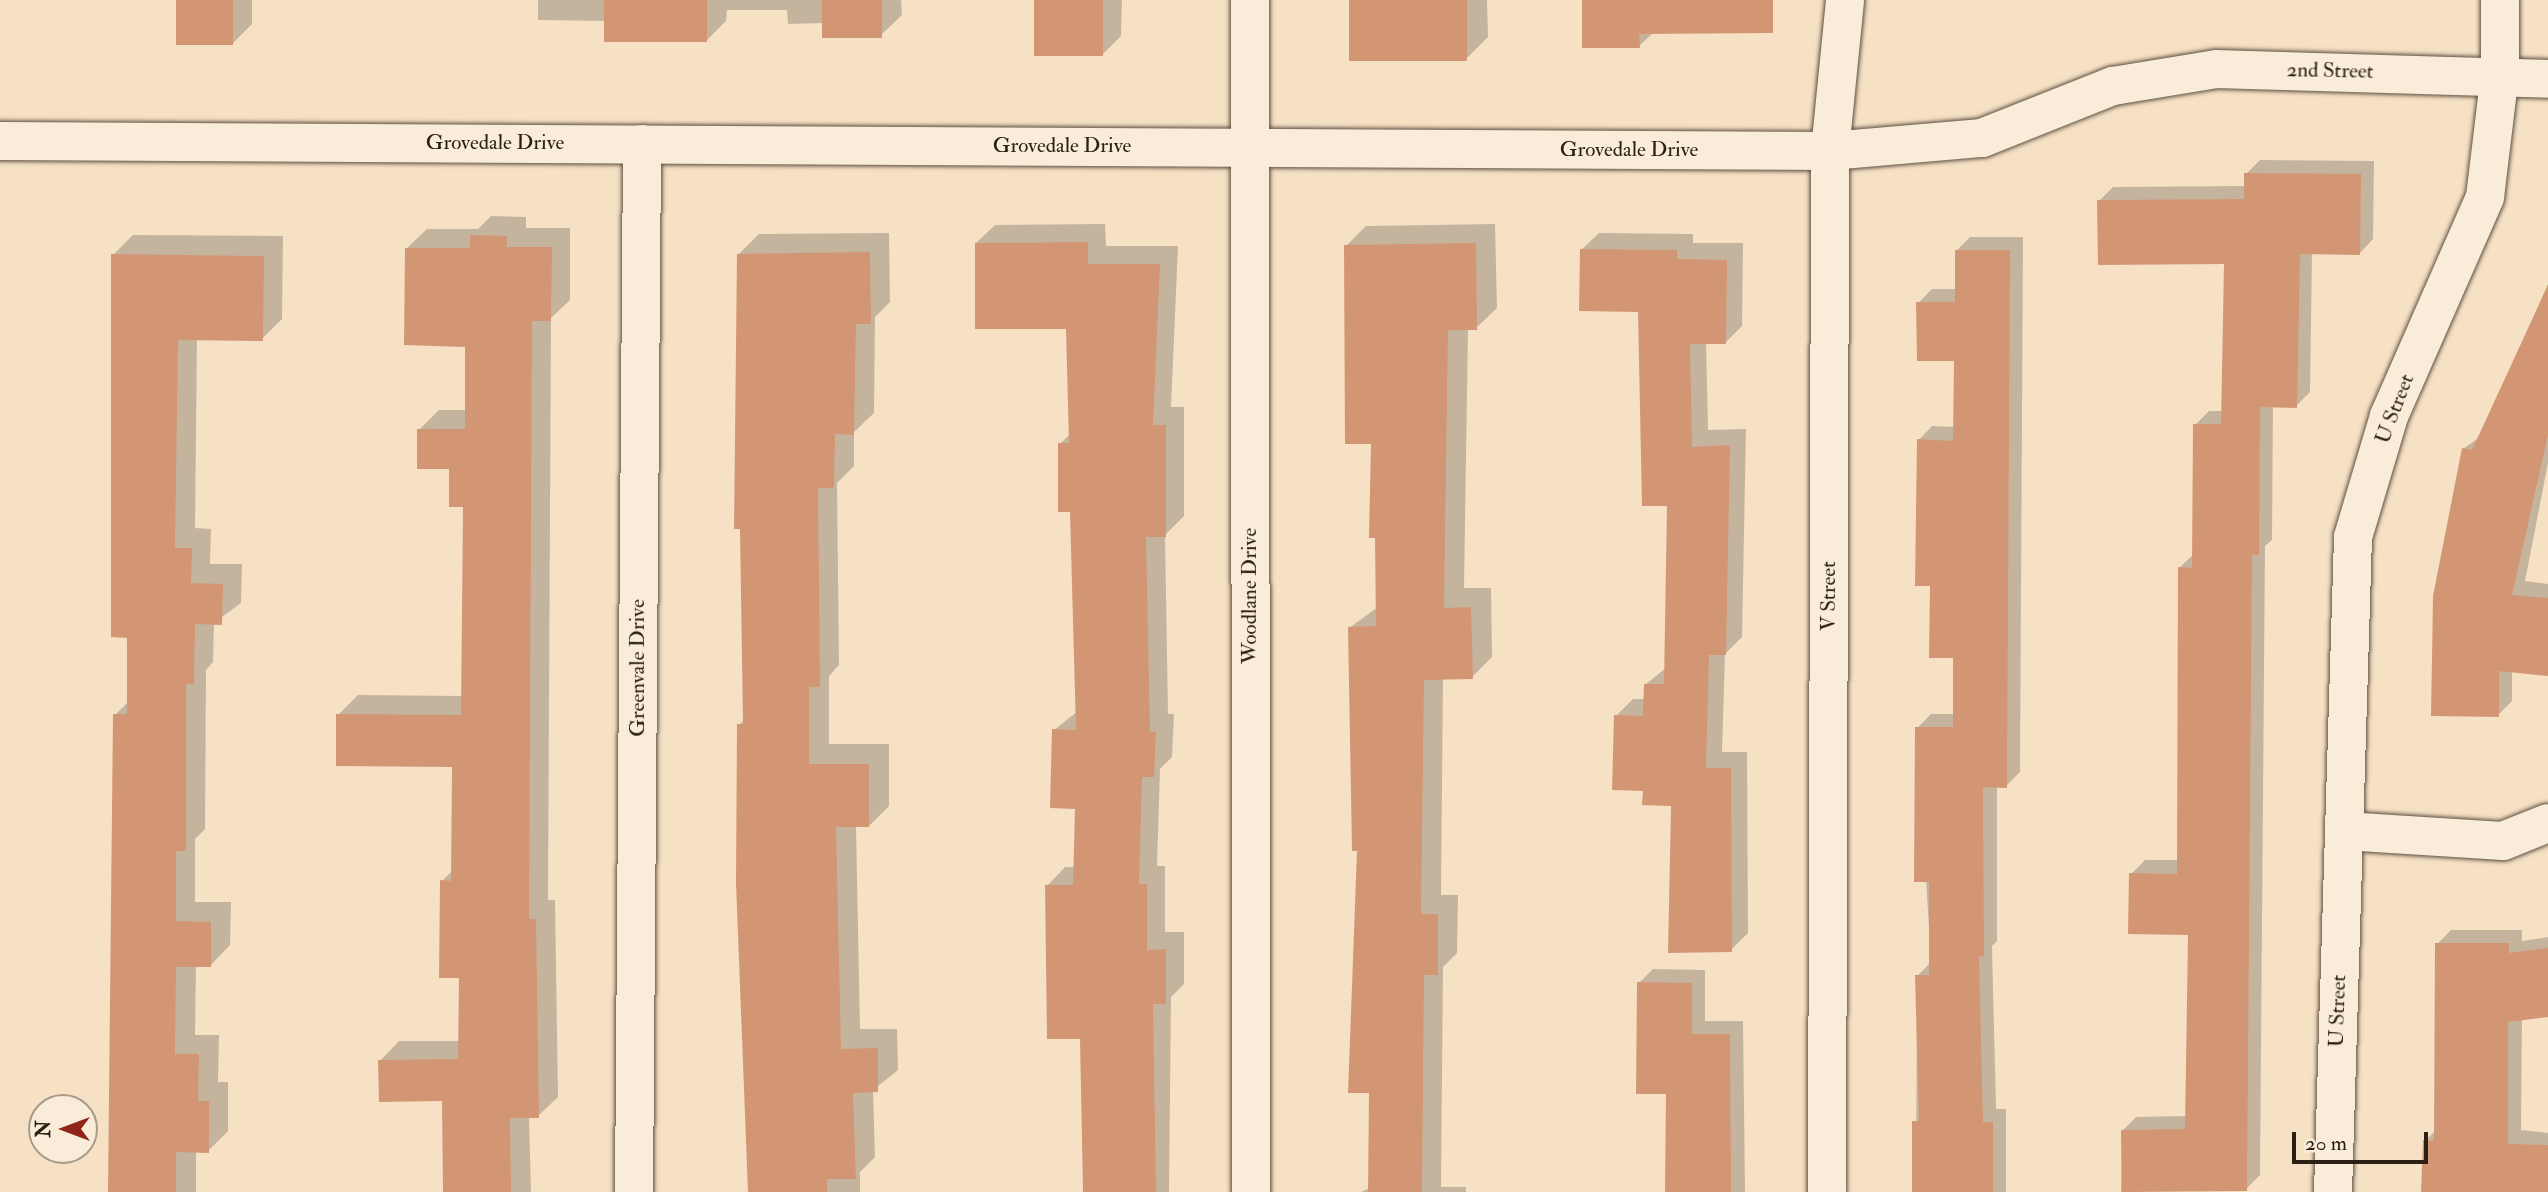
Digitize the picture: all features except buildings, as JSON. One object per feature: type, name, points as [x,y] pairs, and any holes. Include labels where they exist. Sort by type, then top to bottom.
[{"type":"street","name":"Woodlane Drive","points":[[1250,0],[1251,1192]]},
{"type":"street","name":"V Street","points":[[1827,1192],[1830,151],[1844,0]]},
{"type":"street","name":"U Street","points":[[2333,1192],[2353,537],[2389,416],[2485,197],[2500,73],[2500,0]]},
{"type":"street","name":"2nd Street","points":[[2113,86],[2217,69],[2500,73],[2548,79]]},
{"type":"street","name":"Grovedale Drive","points":[[0,141],[1830,151],[1982,138],[2113,86]]},
{"type":"street","name":"Greenvale Drive","points":[[634,1192],[642,144]]},
{"type":"street","points":[[2344,831],[2504,841],[2548,823]]}]
